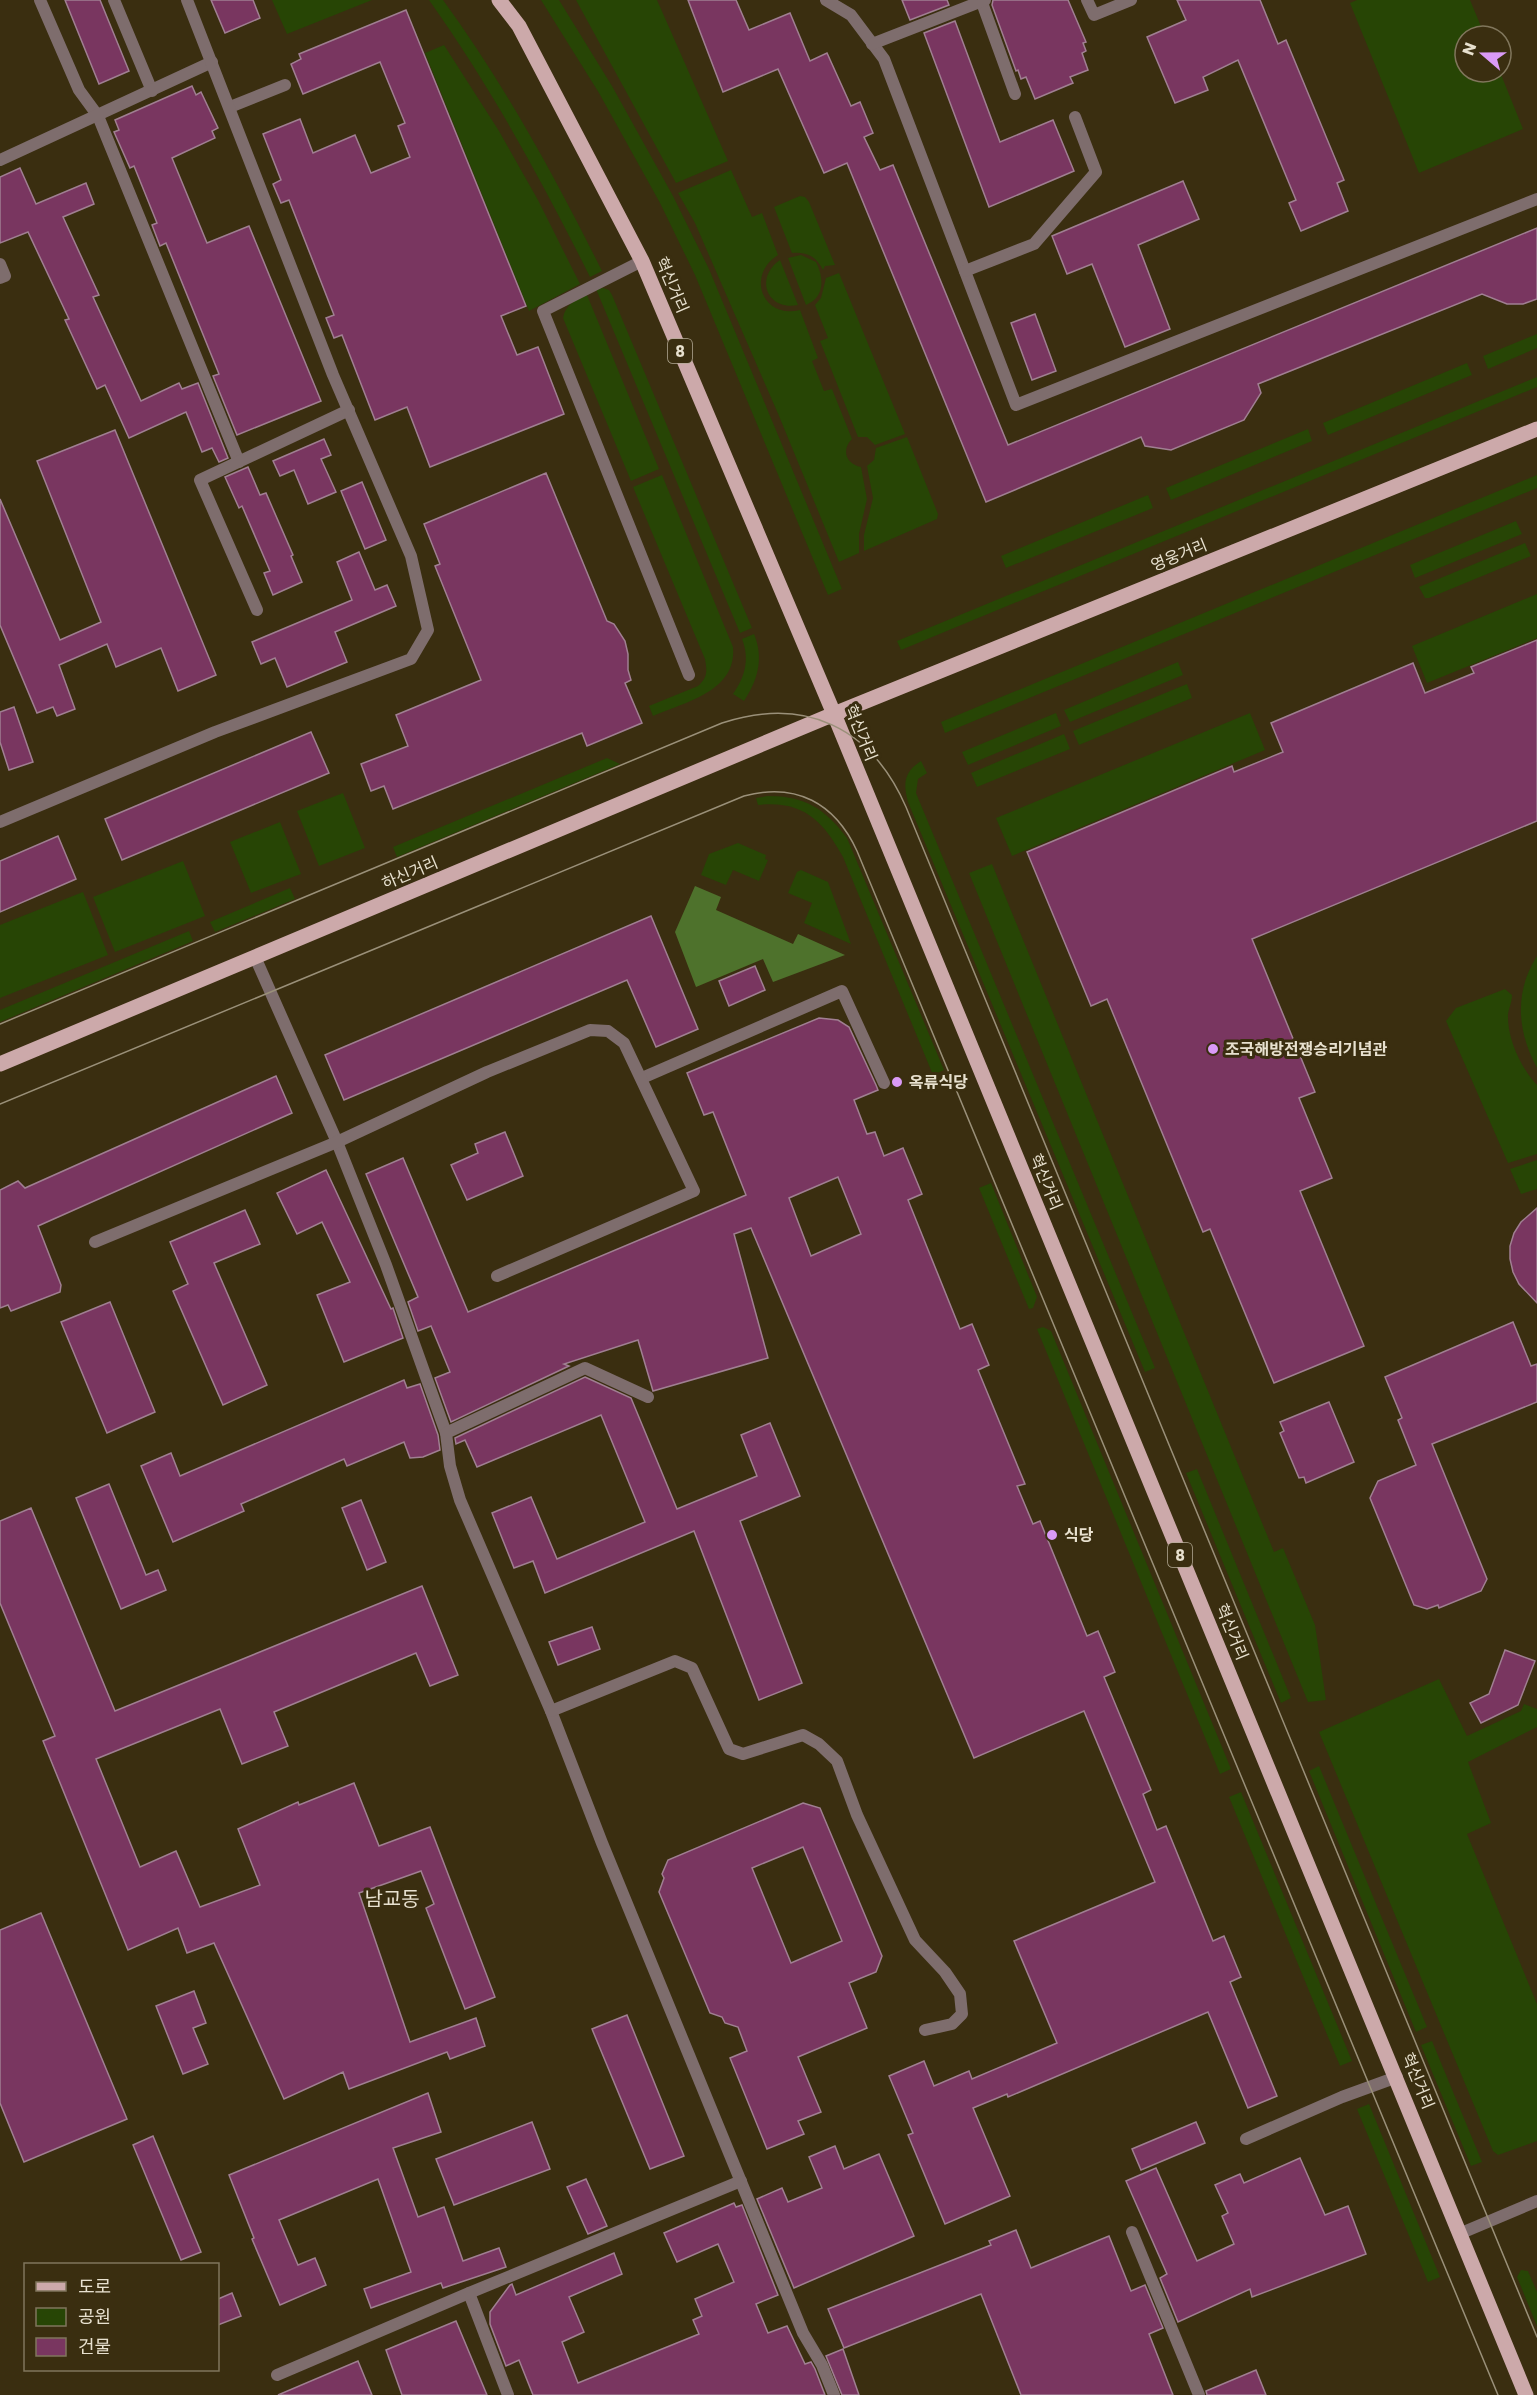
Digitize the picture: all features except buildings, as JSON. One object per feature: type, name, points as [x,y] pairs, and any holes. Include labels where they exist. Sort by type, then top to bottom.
[{"type":"main road","name":"혁신거리","points":[[499,0],[519,26],[642,261],[834,714],[1397,2076],[1526,2395]]},
{"type":"main road","name":"영웅거리","points":[[834,714],[1537,429]]},
{"type":"main road","name":"하신거리","points":[[0,1064],[834,714]]},
{"type":"street","points":[[40,0],[79,90],[98,116],[238,462]]},
{"type":"street","points":[[114,0],[152,91]]},
{"type":"street","points":[[0,822],[215,732],[411,659],[428,630],[411,556],[349,410],[187,0]]},
{"type":"street","points":[[826,0],[851,15],[884,59],[1016,405],[1537,199]]},
{"type":"street","points":[[872,44],[982,0],[1015,94]]},
{"type":"street","points":[[1087,0],[1094,15],[1131,0]]},
{"type":"street","points":[[0,160],[212,62]]},
{"type":"street","points":[[230,107],[285,85]]},
{"type":"street","points":[[965,271],[1034,244],[1096,172],[1075,117]]},
{"type":"street","points":[[642,261],[543,310],[689,675]]},
{"type":"street","points":[[0,264],[5,276],[0,278]]},
{"type":"street","points":[[257,610],[200,480],[349,410]]},
{"type":"street","points":[[255,957],[337,1142],[386,1265],[446,1433],[450,1466],[460,1500],[551,1711],[602,1843],[803,2333],[822,2364],[834,2395]]},
{"type":"street","points":[[642,1078],[842,992],[884,1083]]},
{"type":"street","points":[[95,1242],[337,1142],[487,1072],[590,1030],[608,1031],[624,1043],[694,1191],[497,1276]]},
{"type":"street","points":[[446,1433],[585,1368],[648,1397]]},
{"type":"street","points":[[551,1711],[675,1661],[692,1668],[729,1749],[743,1754],[803,1735],[819,1744],[837,1761],[857,1815],[915,1940],[945,1972],[960,1994],[962,2014],[952,2024],[925,2030]]},
{"type":"street","points":[[1246,2139],[1397,2076]]},
{"type":"street","points":[[277,2375],[741,2181]]},
{"type":"street","points":[[1459,2234],[1537,2202]]},
{"type":"street","points":[[1132,2232],[1199,2395]]},
{"type":"street","points":[[469,2293],[508,2395]]},
{"type":"green space","points":[[272,0],[372,0],[287,34]]},
{"type":"green space","points":[[429,0],[443,0],[466,32],[508,98],[547,166],[602,271],[590,277],[515,135],[474,66]]},
{"type":"green space","points":[[541,0],[559,0],[612,86],[673,196],[709,269],[842,589],[828,595],[695,275],[660,203],[599,93]]},
{"type":"green space","points":[[576,0],[657,0],[728,161],[676,183]]},
{"type":"green space","points":[[1357,0],[1470,0],[1480,24],[1453,24],[1453,84],[1505,84],[1523,129],[1419,173],[1350,3]]},
{"type":"green space","points":[[444,45],[499,131],[538,200],[580,284],[529,311],[425,53]]},
{"type":"green space","points":[[731,170],[752,217],[762,213],[778,255],[768,263],[763,273],[761,284],[763,293],[768,302],[776,308],[787,311],[800,310],[818,358],[812,361],[824,391],[832,389],[852,439],[847,448],[847,456],[852,463],[861,467],[867,499],[859,534],[859,553],[839,562],[779,416],[695,223],[678,193]]},
{"type":"green space","points":[[800,196],[805,197],[809,202],[835,265],[825,266],[823,270],[810,256],[792,253],[774,207]]},
{"type":"green space","points":[[801,255],[816,262],[821,281],[817,297],[806,305],[788,258]]},
{"type":"green space","points":[[780,260],[798,305],[787,306],[778,303],[768,292],[767,275]]},
{"type":"green space","points":[[839,273],[905,434],[875,445],[867,437],[858,437],[820,341],[828,338],[815,305],[821,298],[826,278]]},
{"type":"green space","points":[[596,289],[609,290],[612,295],[752,628],[740,633]]},
{"type":"green space","points":[[587,295],[659,469],[631,481],[563,318],[571,304]]},
{"type":"green space","points":[[1537,334],[1537,348],[1488,369],[1483,356]]},
{"type":"green space","points":[[1467,363],[1472,375],[1328,435],[1323,423]]},
{"type":"green space","points":[[1537,377],[1537,387],[901,650],[897,641]]},
{"type":"green space","points":[[1308,429],[1312,441],[1171,500],[1166,488]]},
{"type":"green space","points":[[907,437],[938,514],[937,519],[864,551],[864,535],[873,498],[867,466],[874,460],[876,448]]},
{"type":"green space","points":[[662,475],[733,647],[732,662],[727,674],[718,684],[694,700],[653,716],[649,706],[698,686],[704,680],[706,670],[705,659],[633,487]]},
{"type":"green space","points":[[1537,475],[1537,488],[945,733],[941,722]]},
{"type":"green space","points":[[1148,495],[1153,508],[1006,568],[1001,556]]},
{"type":"green space","points":[[1516,521],[1522,534],[1415,578],[1410,565]]},
{"type":"green space","points":[[1525,543],[1531,556],[1429,598],[1425,598],[1419,587]]},
{"type":"green space","points":[[1537,594],[1537,638],[1427,683],[1412,646]]},
{"type":"green space","points":[[754,634],[759,652],[758,669],[753,685],[744,701],[733,694],[741,681],[745,668],[746,654],[742,639]]},
{"type":"green space","points":[[1178,662],[1183,675],[1070,722],[1064,710]]},
{"type":"green space","points":[[1187,684],[1192,698],[1079,745],[1073,731]]},
{"type":"green space","points":[[1056,713],[1061,726],[968,765],[962,752]]},
{"type":"green space","points":[[1250,713],[1265,750],[1012,856],[996,818]]},
{"type":"green space","points":[[1064,734],[1070,749],[977,787],[971,773]]},
{"type":"green space","points":[[607,758],[620,764],[397,857],[393,847]]},
{"type":"green space","points":[[921,761],[927,773],[918,779],[916,793],[1155,1368],[1145,1372],[908,802],[906,778],[911,769]]},
{"type":"green space","points":[[343,793],[365,848],[319,866],[297,811]]},
{"type":"green space","points":[[768,796],[793,798],[814,806],[831,819],[847,838],[944,1070],[933,1075],[843,857],[828,833],[819,823],[799,810],[774,804],[758,805],[756,798]]},
{"type":"green space","points":[[280,822],[301,874],[251,893],[230,842]]},
{"type":"green space","points":[[738,843],[766,855],[765,859],[768,860],[759,881],[733,870],[726,885],[701,875],[709,854]]},
{"type":"green space","points":[[183,861],[205,916],[115,952],[93,897]]},
{"type":"green space","points":[[992,864],[1274,1552],[1283,1548],[1315,1625],[1326,1700],[1308,1702],[969,873]]},
{"type":"green space","points":[[801,870],[828,882],[851,944],[804,923],[812,903],[788,893],[797,872]]},
{"type":"green space","points":[[695,886],[721,897],[716,910],[793,944],[798,934],[845,955],[773,982],[763,959],[696,987],[675,932]]},
{"type":"green space","points":[[290,888],[295,899],[215,932],[210,922]]},
{"type":"green space","points":[[83,892],[108,955],[0,998],[0,925]]},
{"type":"green space","points":[[189,931],[193,941],[0,1022],[0,1010]]},
{"type":"green space","points":[[1537,956],[1537,1068],[1525,1040],[1521,1012],[1524,983]]},
{"type":"green space","points":[[1505,989],[1512,995],[1508,1024],[1513,1043],[1521,1062],[1537,1085],[1537,1154],[1508,1163],[1446,1021],[1456,1008]]},
{"type":"green space","points":[[1537,1160],[1537,1189],[1521,1194],[1510,1169]]},
{"type":"green space","points":[[991,1183],[1037,1297],[1033,1308],[1029,1309],[979,1188]]},
{"type":"green space","points":[[1043,1327],[1051,1331],[1231,1769],[1220,1774],[1037,1329]]},
{"type":"green space","points":[[1197,1469],[1291,1698],[1281,1703],[1186,1473]]},
{"type":"green space","points":[[1439,1679],[1467,1736],[1521,1711],[1524,1704],[1537,1709],[1537,1727],[1468,1762],[1491,1823],[1467,1834],[1537,2004],[1537,2141],[1498,2155],[1493,2151],[1319,1732]]},
{"type":"green space","points":[[1319,1766],[1427,2027],[1416,2032],[1309,1771]]},
{"type":"green space","points":[[1241,1792],[1352,2061],[1340,2066],[1229,1797]]},
{"type":"green space","points":[[1432,2041],[1482,2162],[1471,2166],[1421,2045]]},
{"type":"green space","points":[[1369,2104],[1440,2277],[1428,2282],[1357,2109]]},
{"type":"green space","points":[[1521,2270],[1528,2271],[1537,2292],[1537,2326],[1517,2277]]},
{"type":"tram line","points":[[0,1024],[722,723],[752,716],[781,713],[807,717],[832,725],[854,738],[874,756],[891,779],[906,807],[1537,2337]]},
{"type":"tram line","points":[[0,1104],[744,796],[763,792],[780,792],[812,800],[825,809],[848,834],[857,851],[1498,2395]]},
{"type":"place","name":"조국해방전쟁승리기념관","points":[[1213,1049]]},
{"type":"place","name":"옥류식당","points":[[897,1082]]},
{"type":"place","name":"식당","points":[[1052,1535]]},
{"type":"district","name":"남교동","points":[[392,1899]]}]
